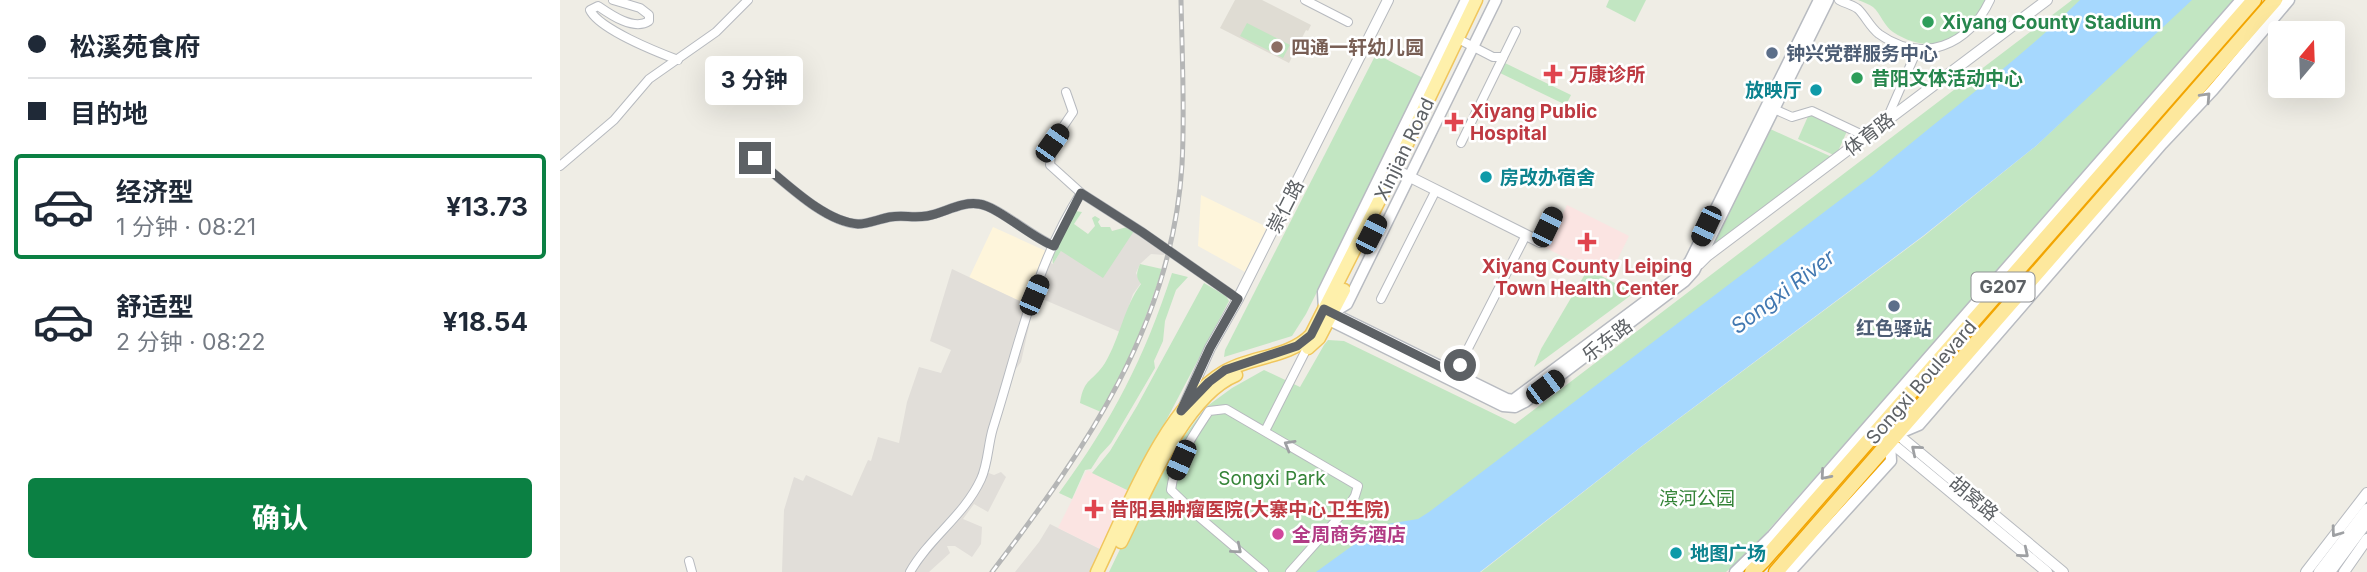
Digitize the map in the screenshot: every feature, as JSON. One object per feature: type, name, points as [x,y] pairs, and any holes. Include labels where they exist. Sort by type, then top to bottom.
[{"type":"highway","name":"Songxi Boulevard","points":[[1752,572],[1881,427],[2001,283],[2254,0]]},
{"type":"highway","name":"Songxi Boulevard","points":[[1776,572],[2275,0]]},
{"type":"main road","points":[[1326,315],[1323,292],[1466,0]]},
{"type":"main road","name":"Xinjian Road","points":[[1306,350],[1320,338],[1326,315],[1476,0]]},
{"type":"main road","name":"Xinjian Road","points":[[1097,572],[1163,437],[1181,411],[1209,382],[1225,370],[1297,346],[1307,340],[1326,315],[1405,175],[1468,45],[1485,0]]},
{"type":"main road","points":[[1468,45],[1496,0]]},
{"type":"main road","name":"乐东路","points":[[1326,315],[1513,400],[1678,277],[1689,261],[1818,0]]},
{"type":"main road","name":"乐东路","points":[[1326,315],[1503,406],[1515,407],[1685,281],[1693,271],[1828,0]]},
{"type":"main road","points":[[1735,572],[1772,536],[2001,283],[2241,0]]},
{"type":"main road","points":[[1790,572],[1891,461],[1894,438],[1919,425],[2289,0]]},
{"type":"main road","points":[[1106,572],[1172,441],[1200,403],[1228,378],[1306,350]]},
{"type":"main road","points":[[2319,572],[2367,509]]},
{"type":"main road","points":[[2330,572],[2367,522]]},
{"type":"street","points":[[613,0],[640,8],[649,15],[649,21],[644,24],[632,23],[598,6],[590,10],[593,16],[619,34],[678,60]]},
{"type":"street","points":[[560,166],[614,120],[649,79],[716,32],[748,0]]},
{"type":"street","points":[[1306,0],[1348,22]]},
{"type":"street","name":"崇仁路","points":[[1181,411],[1210,348],[1238,299],[1388,0]]},
{"type":"street","points":[[1839,0],[1858,9],[1867,23],[1886,38],[1917,50],[1931,49],[1964,36],[1983,15],[1990,0]]},
{"type":"street","name":"体育路","points":[[1693,271],[1707,256],[2047,0]]},
{"type":"street","points":[[1461,143],[1516,31]]},
{"type":"street","points":[[1468,45],[1493,57],[1503,57]]},
{"type":"street","points":[[1886,121],[1917,50]]},
{"type":"street","points":[[1066,92],[1073,112],[1052,143],[1050,165],[1081,193],[1238,299]]},
{"type":"street","points":[[1774,109],[1792,117],[1812,111],[1867,137]]},
{"type":"street","points":[[755,158],[822,211],[841,220],[860,224],[892,216],[909,218],[978,203],[989,207],[1039,240],[1054,246]]},
{"type":"street","points":[[1405,175],[1540,242],[1554,213]]},
{"type":"street","points":[[1381,299],[1436,190]]},
{"type":"street","points":[[910,572],[922,551],[953,521],[982,478],[989,440],[1015,358],[1024,319],[1054,246],[1081,193]]},
{"type":"street","points":[[1455,374],[1526,235]]},
{"type":"street","points":[[1265,431],[1306,350]]},
{"type":"street","points":[[1264,572],[1171,490],[1188,446],[1209,411],[1226,409],[1358,486],[1348,507],[1290,572]]},
{"type":"street","name":"胡窝路","points":[[1881,427],[2047,572]]},
{"type":"street","name":"胡窝路","points":[[1894,438],[2063,572]]},
{"type":"street","points":[[2306,572],[2367,492]]},
{"type":"street","points":[[2344,572],[2367,539]]},
{"type":"street","points":[[689,561],[692,572]]},
{"type":"shaded area","name":"四通一轩幼儿园","points":[[1235,0],[1262,0],[1311,25],[1289,63],[1220,28]]},
{"type":"shaded area","points":[[1201,195],[1267,227],[1245,272],[1198,246]]},
{"type":"shaded area","name":"Xiyang County Leiping Town Health Center","points":[[1567,205],[1629,236],[1608,279],[1546,248]]},
{"type":"shaded area","points":[[993,227],[1048,252],[1024,303],[969,278]]},
{"type":"shaded area","points":[[1134,231],[1165,252],[1164,255],[1151,254],[1140,264],[1136,273],[1141,283],[1133,294],[1120,332],[1040,298],[1031,317],[1021,362],[1012,374],[986,472],[994,475],[1001,472],[1006,477],[988,512],[974,504],[963,519],[982,527],[981,544],[972,557],[955,546],[947,546],[950,553],[929,572],[782,572],[784,510],[794,477],[803,481],[806,475],[852,496],[868,460],[871,461],[878,437],[899,443],[907,402],[919,367],[941,373],[951,350],[930,341],[952,269],[1024,303],[1044,260],[1053,264],[1061,251]]},
{"type":"shaded area","name":"昔阳县肿瘤医院(大寨中心卫生院)","points":[[1087,470],[1129,491],[1100,549],[1058,528]]},
{"type":"shaded area","points":[[1050,524],[1100,549],[1090,572],[1015,572]]},
{"type":"green space","points":[[1609,0],[1646,0],[1635,22],[1606,7]]},
{"type":"green space","name":"Xiyang County Stadium","points":[[1858,0],[1985,0],[1977,14],[1958,34],[1935,44],[1908,40],[1893,32],[1873,7]]},
{"type":"green space","name":"Songxi Park","points":[[2072,0],[2082,0],[2005,73],[1437,520],[1330,572],[1109,572],[1180,442],[1206,407],[1232,388],[1264,370],[1300,387],[1328,340],[1344,341],[1515,424]]},
{"type":"green space","name":"滨河公园","points":[[2189,0],[2237,0],[1749,552],[1726,572],[1481,572],[1641,447],[1924,236],[2036,146]]},
{"type":"green space","points":[[1247,23],[1290,45],[1283,58],[1240,36]]},
{"type":"green space","points":[[1376,54],[1423,78],[1306,314],[1292,336],[1224,357],[1225,350]]},
{"type":"green space","points":[[1505,63],[1571,95],[1566,105],[1500,73]]},
{"type":"green space","points":[[1809,114],[1847,131],[1836,156],[1798,139]]},
{"type":"green space","points":[[1768,128],[1834,158],[1707,253]]},
{"type":"green space","points":[[1075,211],[1082,212],[1074,224],[1088,234],[1095,226],[1092,218],[1095,216],[1100,219],[1098,222],[1101,227],[1110,227],[1112,231],[1127,227],[1134,231],[1103,278],[1061,251],[1053,264],[1054,251]]},
{"type":"green space","points":[[1140,264],[1162,269],[1136,342],[1101,412],[1080,403],[1082,395],[1087,384],[1105,363],[1130,303],[1141,284],[1137,274]]},
{"type":"green space","points":[[1588,269],[1634,293],[1534,367],[1541,349]]},
{"type":"green space","points":[[1172,273],[1188,277],[1176,290],[1165,321],[1163,341],[1154,361],[1155,368],[1111,443],[1091,469],[1085,470],[1072,499],[1059,493],[1095,440],[1125,388],[1162,304]]},
{"type":"green space","points":[[1204,283],[1226,296],[1229,301],[1129,491],[1092,473],[1110,451],[1137,406]]},
{"type":"water","name":"Songxi River","points":[[2080,0],[2192,0],[2036,146],[1923,236],[1642,446],[1480,572],[1316,572],[1381,525],[1418,519],[1429,512],[1873,175],[2030,46]]},
{"type":"railway","points":[[992,572],[1027,526],[1091,431],[1142,332],[1161,279],[1175,223],[1182,165],[1181,0]]},
{"type":"place","name":"Xiyang County Stadium","points":[[1928,22]]},
{"type":"place","name":"四通一轩幼儿园","points":[[1277,47]]},
{"type":"place","name":"钟兴党群服务中心","points":[[1772,53]]},
{"type":"place","name":"万康诊所","points":[[1553,74]]},
{"type":"place","name":"昔阳文体活动中心","points":[[1857,78]]},
{"type":"place","name":"放映厅","points":[[1816,90]]},
{"type":"place","name":"Xiyang Public Hospital","points":[[1454,122]]},
{"type":"place","name":"房改办宿舍","points":[[1486,177]]},
{"type":"place","name":"Xiyang County Leiping Town Health Center","points":[[1587,242]]},
{"type":"place","name":"红色驿站","points":[[1894,306]]},
{"type":"place","name":"昔阳县肿瘤医院(大寨中心卫生院)","points":[[1094,509]]},
{"type":"place","name":"全周商务酒店","points":[[1278,534]]},
{"type":"place","name":"地图广场","points":[[1676,553]]},
{"type":"route","points":[[755,158],[822,211],[841,220],[860,224],[892,216],[909,218],[978,203],[989,207],[1039,240],[1054,246],[1081,193],[1238,299],[1210,348],[1181,411],[1209,382],[1225,370],[1297,346],[1307,340],[1324,309],[1455,374],[1460,365]]}]
